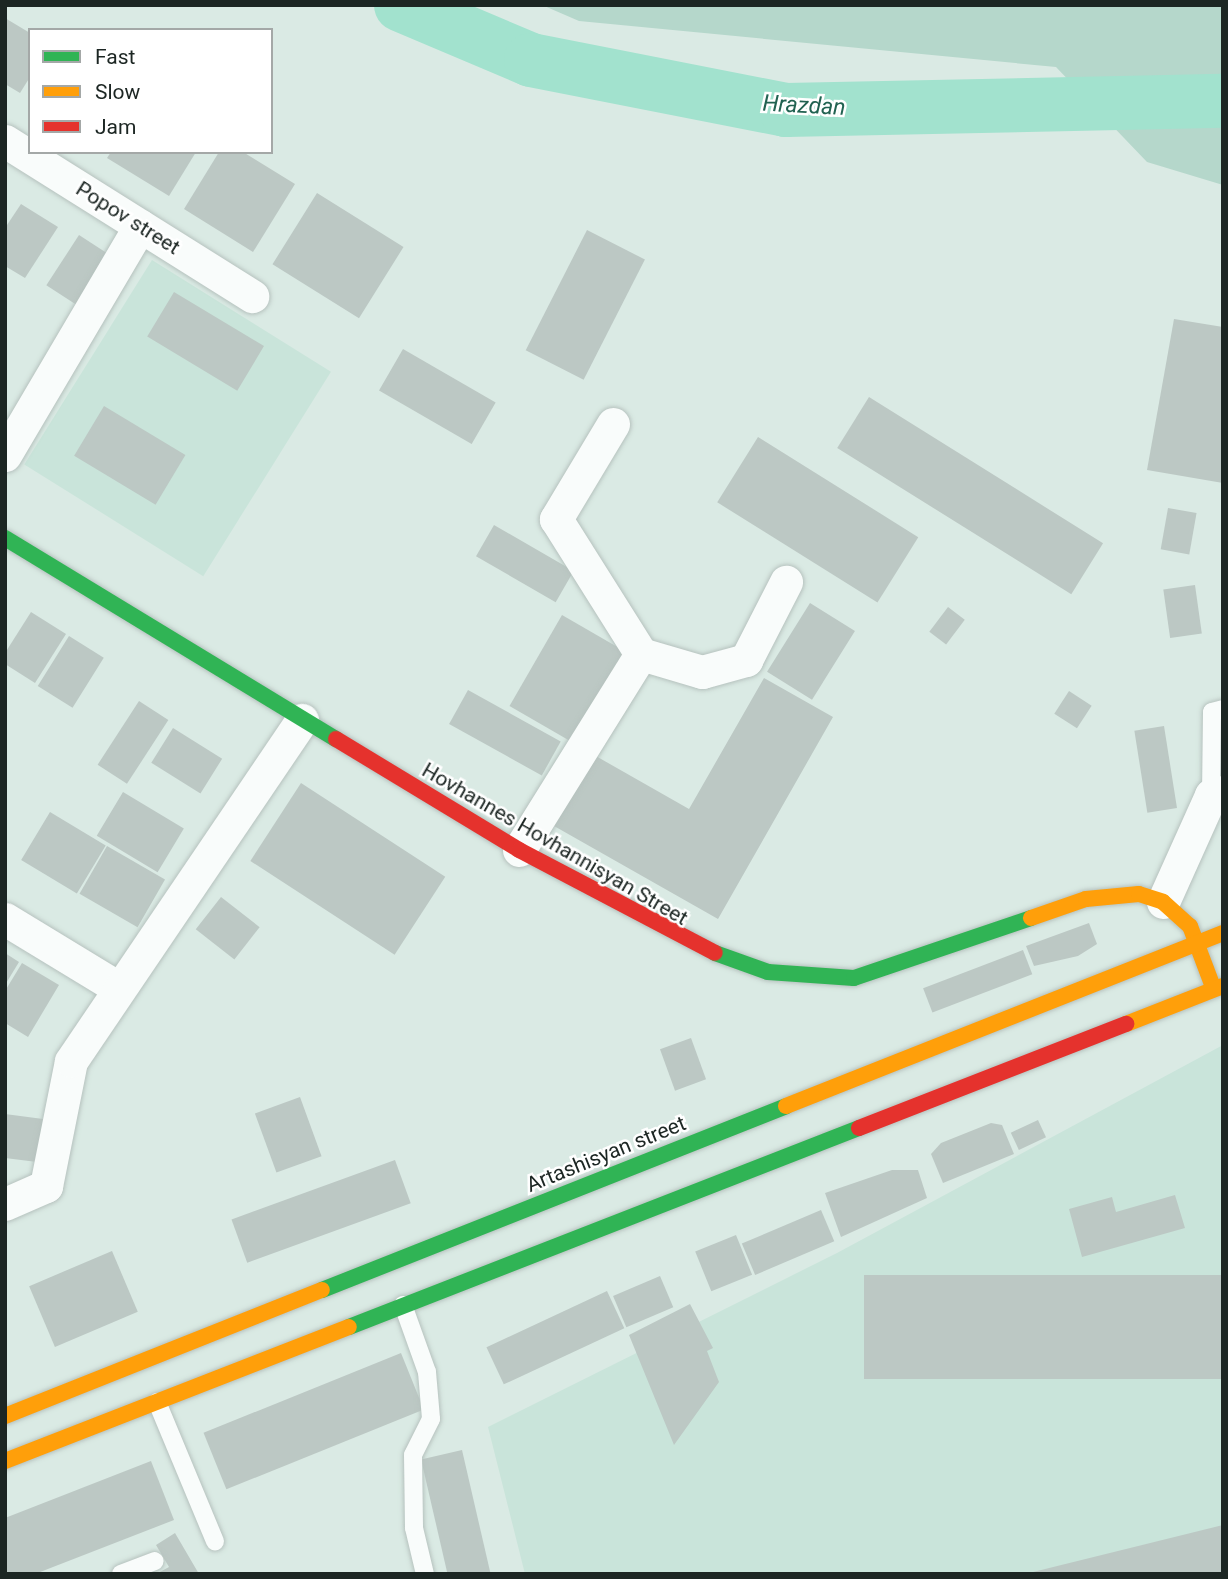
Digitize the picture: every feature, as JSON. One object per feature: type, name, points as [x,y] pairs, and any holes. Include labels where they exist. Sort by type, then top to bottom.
[{"type":"main road","name":"Hovhannes Hovhannisyan Street","points":[[5,538],[519,850],[686,943],[768,972],[817,979],[854,978],[1112,893],[1163,902]]},
{"type":"main road","points":[[5,1461],[1218,986],[1198,941],[1163,902]]},
{"type":"main road","name":"Artashisyan street","points":[[5,1416],[1223,933]]},
{"type":"main road","points":[[626,1169],[644,1210]]},
{"type":"main road","points":[[207,1335],[224,1375]]},
{"type":"street","name":"Popov street","points":[[5,141],[252,296]]},
{"type":"street","points":[[5,455],[140,226]]},
{"type":"street","points":[[613,424],[556,519],[641,654],[702,672],[746,660],[786,582]]},
{"type":"street","points":[[519,850],[641,654]]},
{"type":"street","points":[[5,1204],[46,1186],[71,1062],[117,987],[302,720]]},
{"type":"street","points":[[1163,902],[1217,794]]},
{"type":"street","points":[[5,919],[117,987]]},
{"type":"lane","points":[[1217,794],[1212,712],[1223,709]]},
{"type":"lane","points":[[403,1305],[426,1372],[431,1419],[413,1455],[414,1528],[425,1574]]},
{"type":"lane","points":[[157,1402],[215,1541]]},
{"type":"lane","points":[[121,1574],[155,1561]]},
{"type":"shaded area","points":[[542,5],[1223,5],[1223,185],[1147,162],[1056,67],[579,21]]},
{"type":"shaded area","points":[[152,260],[331,372],[203,576],[24,464]]},
{"type":"shaded area","points":[[1223,1045],[1223,1574],[525,1574],[488,1427],[837,1253]]},
{"type":"building","points":[[5,18],[28,32],[28,80],[20,93],[5,84]]},
{"type":"building","points":[[110,154],[195,154],[169,196],[107,158]]},
{"type":"building","points":[[218,154],[246,154],[295,184],[253,252],[184,209]]},
{"type":"building","points":[[317,193],[404,247],[359,318],[272,264]]},
{"type":"building","points":[[21,204],[58,227],[25,278],[5,266],[5,228]]},
{"type":"building","points":[[587,230],[645,260],[584,380],[526,350]]},
{"type":"building","points":[[79,235],[113,257],[80,307],[46,285]]},
{"type":"building","points":[[174,292],[264,346],[237,391],[147,337]]},
{"type":"building","points":[[1174,319],[1223,327],[1223,483],[1147,470]]},
{"type":"building","points":[[403,349],[496,402],[472,444],[379,391]]},
{"type":"building","points":[[869,397],[1103,543],[1071,594],[837,448]]},
{"type":"building","points":[[104,406],[185,455],[156,505],[74,456]]},
{"type":"building","points":[[758,437],[918,537],[877,602],[717,502]]},
{"type":"building","points":[[1168,508],[1197,513],[1189,554],[1161,549]]},
{"type":"building","points":[[494,525],[574,571],[556,602],[476,556]]},
{"type":"building","points":[[1195,585],[1202,634],[1170,638],[1163,589]]},
{"type":"building","points":[[810,603],[855,631],[812,700],[767,672]]},
{"type":"building","points":[[948,607],[965,620],[946,644],[929,632]]},
{"type":"building","points":[[31,612],[66,634],[35,683],[5,664],[5,653]]},
{"type":"building","points":[[562,615],[628,653],[575,744],[510,706]]},
{"type":"building","points":[[69,636],[104,658],[73,708],[38,686]]},
{"type":"building","points":[[764,678],[833,717],[718,919],[547,822],[587,751],[689,809]]},
{"type":"building","points":[[468,690],[561,741],[542,775],[449,724]]},
{"type":"building","points":[[1069,691],[1092,706],[1077,728],[1054,714]]},
{"type":"building","points":[[139,701],[168,720],[127,784],[98,765]]},
{"type":"building","points":[[1164,726],[1177,808],[1147,813],[1134,731]]},
{"type":"building","points":[[173,728],[222,759],[200,794],[151,763]]},
{"type":"building","points":[[301,783],[445,877],[395,955],[250,861]]},
{"type":"building","points":[[123,792],[184,829],[158,872],[97,836]]},
{"type":"building","points":[[50,812],[106,845],[77,893],[21,860]]},
{"type":"building","points":[[107,846],[165,880],[138,927],[80,894]]},
{"type":"building","points":[[221,897],[260,927],[234,959],[196,929]]},
{"type":"building","points":[[1089,923],[1097,944],[1078,956],[1034,966],[1026,946]]},
{"type":"building","points":[[1023,950],[1032,974],[932,1013],[923,988]]},
{"type":"building","points":[[5,953],[19,962],[5,985]]},
{"type":"building","points":[[22,963],[59,985],[28,1037],[5,1023],[5,991]]},
{"type":"building","points":[[691,1038],[706,1079],[675,1091],[660,1049]]},
{"type":"building","points":[[300,1097],[322,1156],[276,1173],[255,1113]]},
{"type":"building","points":[[5,1114],[43,1119],[37,1162],[5,1158]]},
{"type":"building","points":[[1038,1120],[1046,1137],[1019,1150],[1011,1133]]},
{"type":"building","points":[[991,1123],[1002,1125],[1014,1154],[943,1183],[931,1154],[941,1143]]},
{"type":"building","points":[[395,1160],[411,1203],[247,1263],[231,1220]]},
{"type":"building","points":[[892,1170],[918,1170],[927,1198],[841,1237],[825,1193]]},
{"type":"building","points":[[1175,1195],[1185,1228],[1082,1257],[1069,1209],[1112,1197],[1116,1212]]},
{"type":"building","points":[[821,1210],[834,1241],[755,1275],[742,1244]]},
{"type":"building","points":[[736,1235],[752,1275],[711,1291],[695,1251]]},
{"type":"building","points":[[112,1251],[138,1312],[55,1347],[29,1286]]},
{"type":"building","points":[[864,1275],[1223,1275],[1223,1379],[864,1379]]},
{"type":"building","points":[[660,1276],[673,1307],[626,1327],[613,1296]]},
{"type":"building","points":[[607,1291],[624,1328],[504,1384],[486,1347]]},
{"type":"building","points":[[690,1304],[713,1348],[707,1351],[719,1382],[674,1445],[629,1335]]},
{"type":"building","points":[[401,1353],[424,1410],[226,1489],[204,1433]]},
{"type":"building","points":[[462,1450],[491,1574],[448,1574],[421,1459]]},
{"type":"building","points":[[151,1461],[174,1520],[35,1574],[5,1574],[5,1518]]},
{"type":"building","points":[[1223,1525],[1223,1574],[1029,1574],[1029,1573]]},
{"type":"building","points":[[175,1533],[199,1574],[156,1574],[169,1567],[156,1545]]},
{"type":"waterway","name":"Hrazdan","points":[[401,5],[531,60],[786,110],[1223,101]]},
{"type":"traffic: fast","points":[[5,538],[336,739]]},
{"type":"traffic: fast","points":[[715,953],[768,972],[854,978],[1031,918]]},
{"type":"traffic: fast","points":[[322,1290],[786,1106]]},
{"type":"traffic: fast","points":[[349,1327],[859,1128]]},
{"type":"traffic: slow","points":[[1031,918],[1086,899],[1139,894],[1163,902],[1190,926],[1213,987]]},
{"type":"traffic: slow","points":[[786,1106],[1223,933]]},
{"type":"traffic: slow","points":[[1126,1024],[1223,986]]},
{"type":"traffic: slow","points":[[5,1416],[322,1290]]},
{"type":"traffic: slow","points":[[5,1461],[349,1327]]},
{"type":"traffic: jam","points":[[336,739],[519,850],[715,953]]},
{"type":"traffic: jam","points":[[859,1128],[1126,1024]]}]
